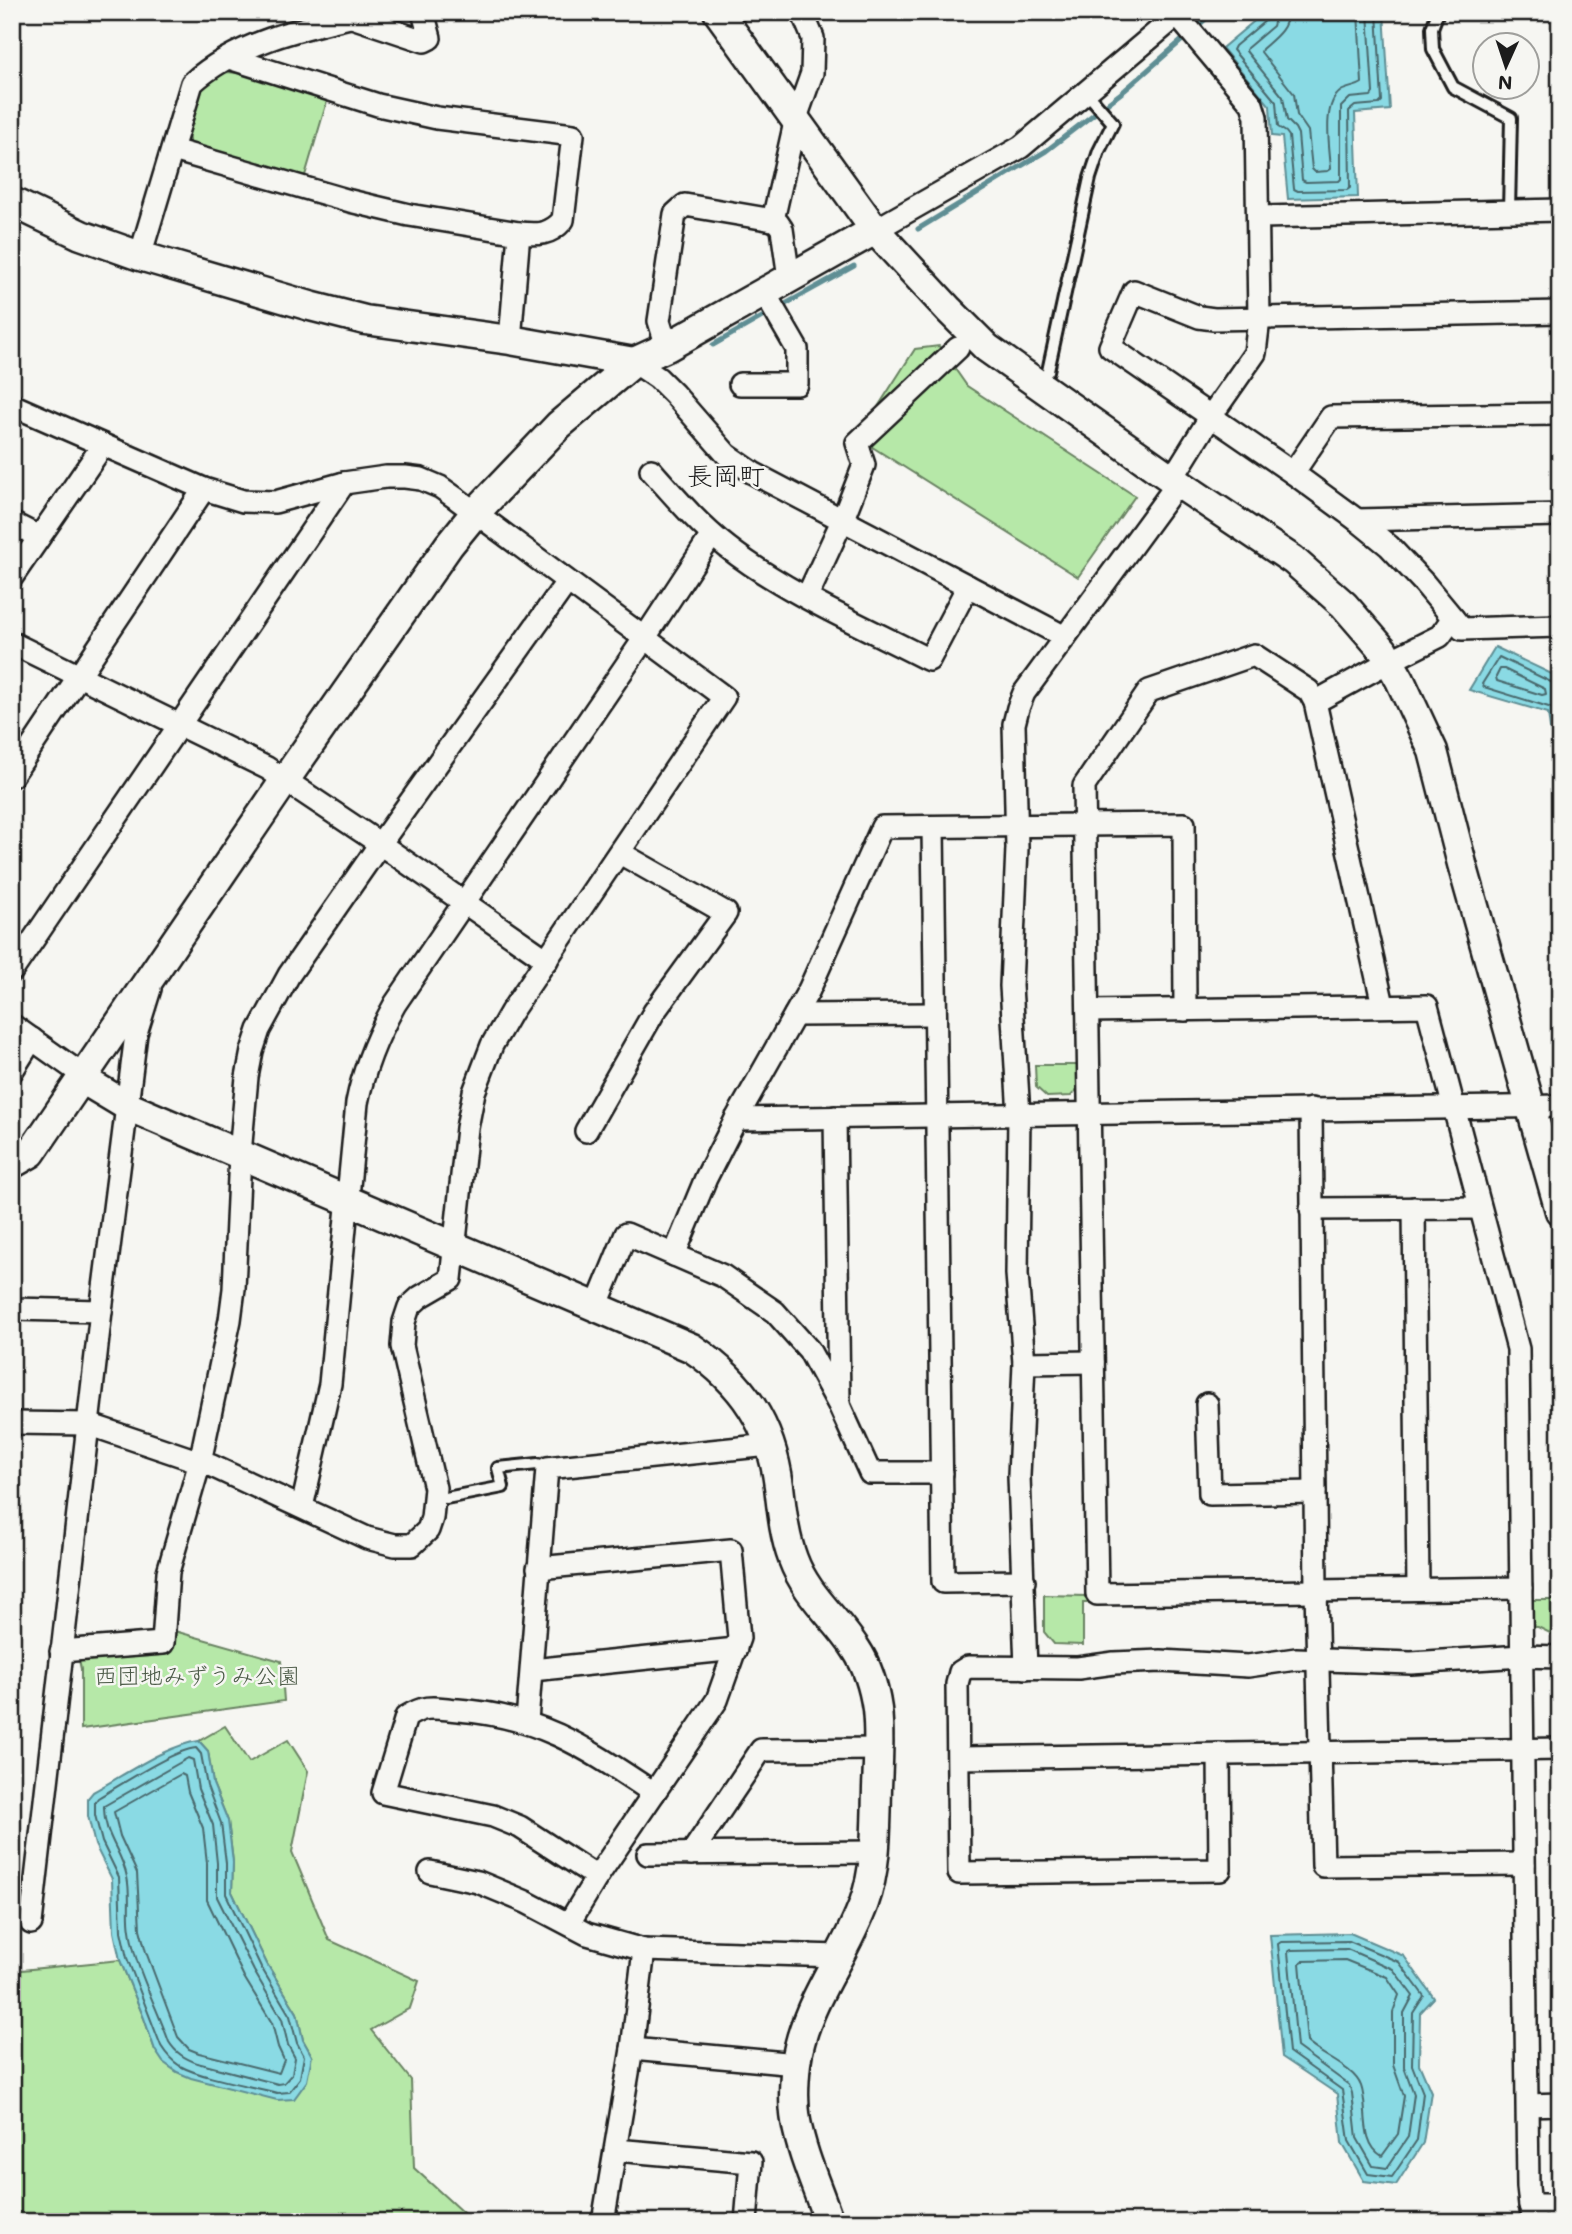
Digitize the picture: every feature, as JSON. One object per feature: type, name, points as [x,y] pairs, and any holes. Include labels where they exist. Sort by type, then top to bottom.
[{"type":"street","points":[[140,256],[192,83],[205,70],[268,38],[362,14],[424,41],[430,38],[424,12]]},
{"type":"street","points":[[719,12],[875,230],[987,348],[1315,578],[1365,626],[1390,661],[1433,751],[1462,864],[1560,1211]]},
{"type":"street","points":[[773,220],[796,118],[812,73],[813,38],[802,12]]},
{"type":"street","points":[[12,1164],[31,1153],[449,545],[475,513],[559,425],[634,362],[766,295],[789,278],[1021,147],[1090,96],[1181,17],[1251,104],[1256,117],[1259,319],[1255,353],[1210,416],[1175,481],[1024,693],[1018,708],[1014,740],[1016,825],[1012,986],[1019,1115],[1017,1274],[1024,1363],[1019,1476],[1026,1668]]},
{"type":"street","points":[[173,150],[350,201],[409,215],[540,235],[557,227],[563,220],[573,135],[437,118],[378,105],[229,58]]},
{"type":"street","points":[[12,202],[81,235],[140,256],[310,306],[365,320],[510,340],[634,362],[674,394],[727,456],[778,488],[1065,637]]},
{"type":"street","points":[[667,347],[659,321],[675,214],[685,205],[778,223],[782,229],[789,278]]},
{"type":"street","points":[[1258,216],[1560,210]]},
{"type":"street","points":[[510,340],[519,233]]},
{"type":"street","points":[[1560,312],[1214,319],[1199,317],[1133,290],[1110,347],[1357,520],[1389,546],[1462,629],[1560,626]]},
{"type":"street","points":[[740,384],[797,384],[797,349],[766,295]]},
{"type":"street","points":[[807,597],[864,465],[857,443],[958,348]]},
{"type":"street","points":[[12,405],[204,489],[243,501],[265,503],[344,483],[386,477],[421,479],[440,487],[724,697],[492,1045],[474,1092],[467,1128],[451,1279],[420,1297],[409,1307],[404,1322],[402,1346],[435,1488],[432,1518],[428,1530],[419,1541],[406,1546],[368,1538],[200,1462],[88,1423],[12,1423]]},
{"type":"street","points":[[1293,473],[1331,417],[1560,414]]},
{"type":"street","points":[[12,577],[103,445]]},
{"type":"street","points":[[651,470],[689,514],[730,549],[807,597],[929,660],[968,586]]},
{"type":"street","points":[[12,971],[344,483]]},
{"type":"street","points":[[12,776],[204,489]]},
{"type":"street","points":[[1357,520],[1560,515]]},
{"type":"street","points":[[12,523],[39,537]]},
{"type":"street","points":[[302,1507],[330,1384],[357,1102],[375,1041],[395,1004],[463,901],[644,639],[712,535]]},
{"type":"street","points":[[61,1651],[163,1643],[168,1572],[200,1462],[230,1320],[247,1077],[259,1030],[289,975],[567,582]]},
{"type":"street","points":[[1315,702],[1440,636],[1453,618]]},
{"type":"street","points":[[12,643],[267,768],[547,960]]},
{"type":"street","points":[[1383,1005],[1315,702],[1309,691],[1254,655],[1149,691],[1084,786],[1097,1594],[1521,1588]]},
{"type":"street","points":[[674,1255],[706,1178],[809,989],[882,827],[1184,824],[1185,1010]]},
{"type":"street","points":[[933,828],[943,1582],[1024,1581]]},
{"type":"street","points":[[586,1131],[653,1012],[726,913],[620,853]]},
{"type":"street","points":[[30,1923],[136,1034],[156,971]]},
{"type":"street","points":[[1088,1011],[1427,1006],[1518,1349],[1528,2105],[1533,2214],[1560,2205]]},
{"type":"street","points":[[795,1015],[935,1014]]},
{"type":"street","points":[[12,1025],[127,1106],[692,1348],[716,1365],[748,1399],[762,1423],[769,1446],[793,1559],[807,1588],[857,1650],[867,1670],[877,1708],[879,1749],[871,1879],[864,1903],[810,2011],[796,2064],[796,2120],[829,2222]]},
{"type":"street","points":[[12,1071],[32,1039]]},
{"type":"street","points":[[736,1119],[1560,1106]]},
{"type":"street","points":[[1311,1109],[1319,1752],[1323,1866],[1524,1864]]},
{"type":"street","points":[[835,1117],[839,1405]]},
{"type":"street","points":[[1414,1208],[1418,1589]]},
{"type":"street","points":[[1311,1209],[1480,1208]]},
{"type":"street","points":[[596,1307],[626,1234],[723,1276],[775,1312],[809,1350],[839,1405],[870,1473],[942,1473]]},
{"type":"street","points":[[12,1309],[101,1311]]},
{"type":"street","points":[[1024,1363],[1093,1362]]},
{"type":"street","points":[[1207,1404],[1210,1494],[1315,1492]]},
{"type":"street","points":[[527,1721],[547,1468],[769,1446]]},
{"type":"street","points":[[538,1568],[732,1550],[740,1638],[717,1700],[597,1877],[569,1923]]},
{"type":"street","points":[[532,1670],[736,1649]]},
{"type":"street","points":[[1219,1754],[1220,1870],[959,1873],[957,1684],[960,1672],[968,1667],[1078,1668],[1161,1661],[1248,1666],[1296,1659],[1411,1663],[1522,1656],[1560,1657]]},
{"type":"street","points":[[597,1877],[520,1827],[502,1819],[383,1793],[406,1717],[422,1707],[487,1712],[527,1721],[595,1753],[654,1793]]},
{"type":"street","points":[[691,1854],[761,1750],[879,1749]]},
{"type":"street","points":[[959,1758],[1560,1749]]},
{"type":"street","points":[[648,1854],[874,1852]]},
{"type":"street","points":[[430,1872],[478,1882],[569,1923],[587,1934],[645,1950],[839,1956]]},
{"type":"street","points":[[603,2222],[632,2049],[645,1950]]},
{"type":"street","points":[[632,2049],[796,2064]]},
{"type":"street","points":[[1528,2105],[1560,2104]]},
{"type":"street","points":[[616,2150],[751,2162],[746,2222]]},
{"type":"lane","points":[[1438,12],[1432,28],[1433,49],[1453,87],[1511,118],[1509,211]]},
{"type":"lane","points":[[1048,371],[1090,178],[1113,123],[1090,96]]},
{"type":"lane","points":[[435,1497],[446,1498],[503,1487],[498,1468],[538,1464],[547,1468]]},
{"type":"green space","points":[[227,72],[328,98],[304,179],[191,145],[189,123],[198,89],[210,78]]},
{"type":"green space","points":[[939,346],[967,386],[1135,496],[1078,577],[858,438],[915,349]]},
{"type":"green space","points":[[1035,1065],[1079,1065],[1080,1086],[1071,1096],[1047,1097],[1036,1087]]},
{"type":"green space","points":[[1044,1595],[1087,1596],[1088,1603],[1083,1603],[1083,1645],[1054,1644],[1044,1632]]},
{"type":"green space","points":[[1529,1600],[1560,1600],[1560,1638],[1538,1627],[1529,1627]]},
{"type":"green space","name":"西団地みずうみ公園","points":[[171,1630],[281,1661],[284,1701],[81,1729],[81,1669],[78,1656]]},
{"type":"green space","points":[[225,1726],[249,1762],[288,1740],[308,1771],[292,1852],[329,1940],[419,1981],[410,2008],[371,2030],[411,2080],[414,2168],[473,2222],[12,2222],[12,1971],[120,1960],[155,2050],[312,2056],[303,2040],[297,2013],[267,1964],[232,1892],[233,1862],[228,1821],[213,1784],[208,1751],[199,1741]]},
{"type":"water","points":[[1265,12],[1384,12],[1390,110],[1355,113],[1358,197],[1288,199],[1282,137],[1272,136],[1270,106],[1222,48]]},
{"type":"water","points":[[1495,647],[1560,678],[1560,805],[1548,713],[1469,690]]},
{"type":"water","points":[[199,1741],[208,1751],[213,1784],[228,1821],[233,1862],[232,1892],[267,1964],[297,2013],[303,2040],[312,2056],[307,2081],[294,2099],[277,2100],[191,2078],[163,2062],[155,2050],[120,1960],[114,1932],[112,1879],[95,1845],[88,1816],[88,1798],[93,1792],[145,1762],[173,1748]]},
{"type":"water","points":[[1350,1933],[1404,1956],[1434,1998],[1420,2013],[1419,2064],[1431,2092],[1423,2143],[1396,2185],[1364,2181],[1342,2143],[1337,2094],[1282,2057],[1270,1935]]},
{"type":"waterway","points":[[1195,29],[1213,12]]},
{"type":"waterway","points":[[918,229],[1046,151],[1125,90],[1188,35]]},
{"type":"waterway","points":[[780,307],[854,266]]},
{"type":"waterway","points":[[713,345],[771,312]]},
{"type":"district","name":"長岡町","points":[[726,476]]}]
